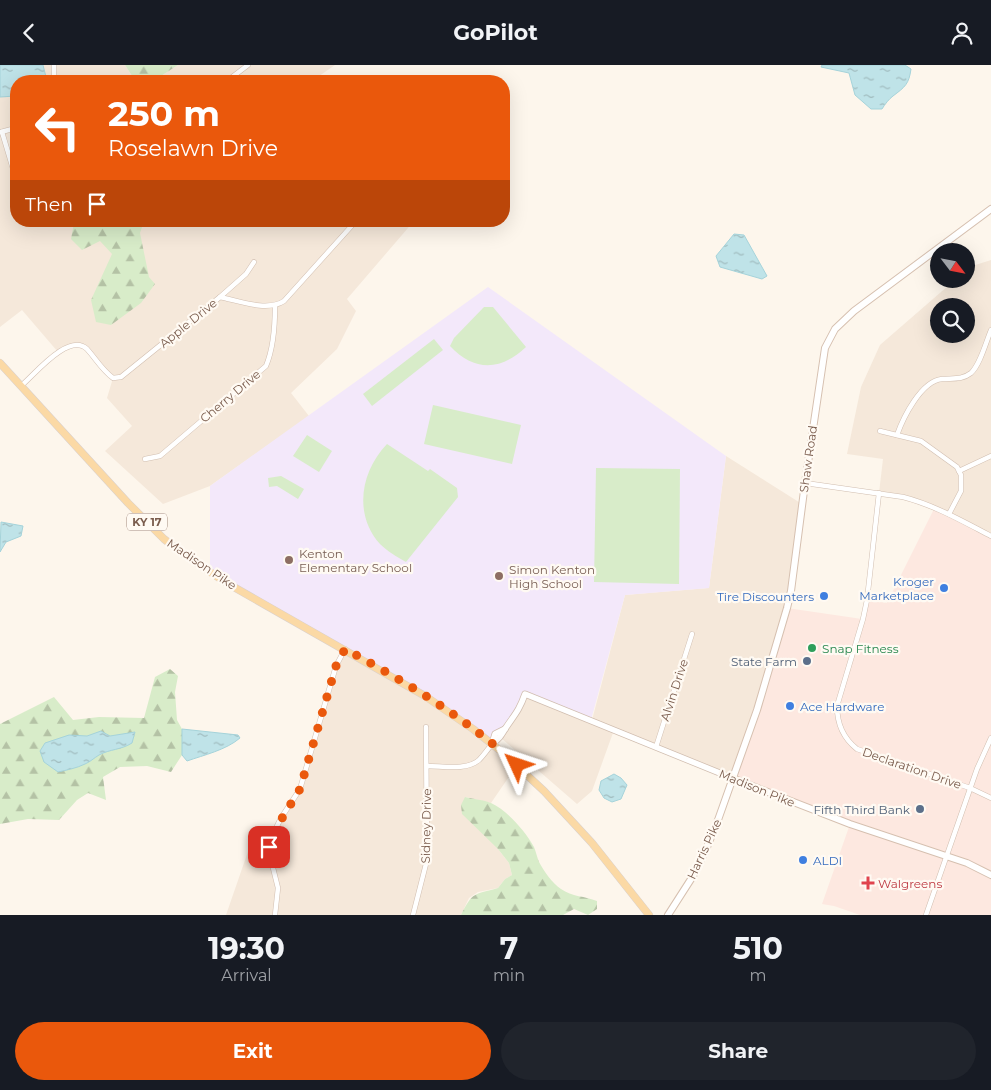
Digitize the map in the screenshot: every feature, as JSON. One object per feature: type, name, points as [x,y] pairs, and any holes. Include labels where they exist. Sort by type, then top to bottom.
[{"type":"main road","name":"Shaw Road","points":[[732,778],[757,710],[791,593],[825,348],[835,329],[854,311],[991,209]]},
{"type":"main road","name":"Madison Pike","points":[[0,363],[128,503],[164,539],[225,582],[345,649]]},
{"type":"main road","name":"KY 17","points":[[345,649],[425,696],[492,744],[544,791],[592,843],[649,915]]},
{"type":"main road","name":"Madison Pike","points":[[732,778],[842,821],[980,869],[991,875]]},
{"type":"main road","name":"Harris Pike","points":[[668,915],[705,852],[732,778]]},
{"type":"street","points":[[235,75],[248,65]]},
{"type":"street","points":[[1,133],[10,161]]},
{"type":"street","points":[[275,306],[284,301],[351,227]]},
{"type":"street","points":[[220,297],[246,274],[254,262]]},
{"type":"street","name":"Apple Drive","points":[[22,385],[58,352],[73,344],[86,348],[106,373],[113,378],[120,377],[220,297],[275,306]]},
{"type":"street","name":"Cherry Drive","points":[[145,459],[160,456],[266,366],[271,351],[275,323],[275,306]]},
{"type":"street","points":[[897,435],[902,420],[925,387],[940,379],[957,380],[970,374],[975,369],[991,330]]},
{"type":"street","points":[[880,431],[921,441],[948,459],[959,471],[961,475],[961,491],[949,515]]},
{"type":"street","points":[[959,471],[991,456]]},
{"type":"street","points":[[805,483],[830,488],[879,493],[924,503],[991,536]]},
{"type":"street","name":"Declaration Drive","points":[[879,493],[863,619],[838,706],[837,717],[839,727],[847,739],[858,749],[970,788],[991,798]]},
{"type":"street","name":"Alvin Drive","points":[[656,747],[692,634]]},
{"type":"street","points":[[274,915],[278,888],[269,852],[270,840],[300,789],[336,666],[345,649]]},
{"type":"street","name":"Madison Pike","points":[[492,744],[501,738],[505,729],[520,709],[525,694],[732,778]]},
{"type":"street","name":"Sidney Drive","points":[[413,915],[427,860],[426,727]]},
{"type":"street","points":[[926,915],[970,788],[991,738]]},
{"type":"street","points":[[427,766],[464,766],[472,764],[478,761],[492,744]]},
{"type":"shaded area","points":[[0,65],[125,65],[131,75],[10,75],[10,227],[409,227],[347,299],[356,311],[337,349],[291,393],[309,416],[210,486],[163,504],[105,451],[132,426],[107,398],[113,378],[86,348],[79,345],[58,352],[22,310],[0,327]]},
{"type":"shaded area","points":[[178,65],[335,65],[321,75],[163,75]]},
{"type":"shaded area","points":[[991,260],[991,535],[924,503],[879,493],[883,459],[847,454],[861,387],[880,345],[930,302],[930,343],[975,343],[975,298],[934,298],[946,288],[975,288],[975,265]]},
{"type":"shaded area","points":[[488,287],[726,456],[709,588],[625,595],[591,720],[525,694],[492,744],[453,715],[210,572],[210,486]]},
{"type":"shaded area","points":[[726,456],[802,504],[787,608],[732,778],[614,730],[592,791],[577,804],[501,738],[525,694],[592,720],[625,595],[709,588]]},
{"type":"shaded area","points":[[935,507],[991,535],[991,915],[860,915],[822,904],[850,824],[732,778],[787,608],[862,619],[867,600],[887,603]]},
{"type":"shaded area","points":[[345,649],[425,696],[517,765],[491,803],[465,797],[509,863],[512,875],[505,879],[498,888],[478,892],[469,898],[461,915],[226,915],[253,837],[273,833],[298,794],[336,666]]},
{"type":"green space","points":[[125,65],[178,65],[163,75],[131,75]]},
{"type":"green space","points":[[73,227],[142,227],[140,233],[149,277],[155,284],[141,303],[111,325],[96,322],[91,300],[112,254],[100,241],[82,250],[71,239]]},
{"type":"green space","points":[[484,307],[493,307],[526,347],[507,361],[488,365],[478,364],[468,361],[450,346],[454,338]]},
{"type":"green space","points":[[434,339],[443,350],[372,406],[363,394]]},
{"type":"green space","points":[[433,405],[521,425],[512,464],[424,444]]},
{"type":"green space","points":[[307,435],[332,451],[319,472],[293,456]]},
{"type":"green space","points":[[387,444],[428,471],[430,469],[457,488],[458,497],[406,562],[380,544],[371,532],[363,506],[366,480],[371,467]]},
{"type":"green space","points":[[596,468],[680,469],[679,584],[594,582]]},
{"type":"green space","points":[[281,476],[304,489],[298,499],[277,486],[269,487],[268,478]]},
{"type":"green space","points":[[170,669],[178,676],[175,692],[177,720],[182,729],[182,755],[171,772],[147,766],[120,767],[103,777],[106,800],[88,793],[77,800],[59,820],[28,819],[0,824],[0,724],[54,697],[73,720],[99,717],[144,718],[155,677]]},
{"type":"green space","points":[[465,797],[497,806],[516,822],[534,847],[539,862],[554,884],[570,894],[597,901],[597,909],[588,915],[574,909],[563,915],[461,915],[468,902],[475,895],[498,888],[505,879],[512,875],[509,863],[498,849],[462,814],[461,805]]},
{"type":"water","points":[[0,65],[43,65],[46,75],[10,75],[10,96],[0,97]]},
{"type":"water","points":[[822,65],[905,65],[911,69],[906,85],[882,109],[871,109],[855,95],[849,73],[821,67]]},
{"type":"water","points":[[734,234],[744,235],[767,276],[762,279],[720,267],[716,256]]},
{"type":"water","points":[[1,522],[23,526],[21,536],[6,542],[0,552]]},
{"type":"water","points":[[182,729],[238,735],[240,738],[222,749],[187,761],[182,755]]},
{"type":"water","points":[[101,731],[110,736],[135,732],[132,743],[103,753],[79,767],[58,772],[44,762],[40,751],[45,743],[69,735],[87,736]]},
{"type":"water","points":[[614,774],[627,785],[621,799],[612,802],[604,798],[599,790],[601,781]]},
{"type":"place","name":"Kenton Elementary School","points":[[289,560]]},
{"type":"place","name":"Simon Kenton High School","points":[[499,576]]},
{"type":"place","name":"Kroger Marketplace","points":[[944,588]]},
{"type":"place","name":"Tire Discounters","points":[[824,596]]},
{"type":"place","name":"Snap Fitness","points":[[812,648]]},
{"type":"place","name":"State Farm","points":[[807,661]]},
{"type":"place","name":"Ace Hardware","points":[[790,706]]},
{"type":"place","name":"Fifth Third Bank","points":[[920,809]]},
{"type":"place","name":"ALDI","points":[[803,860]]},
{"type":"place","name":"Walgreens","points":[[868,883]]},
{"type":"route","points":[[269,847],[273,833],[300,789],[336,666],[345,649],[454,715],[517,765]]}]
